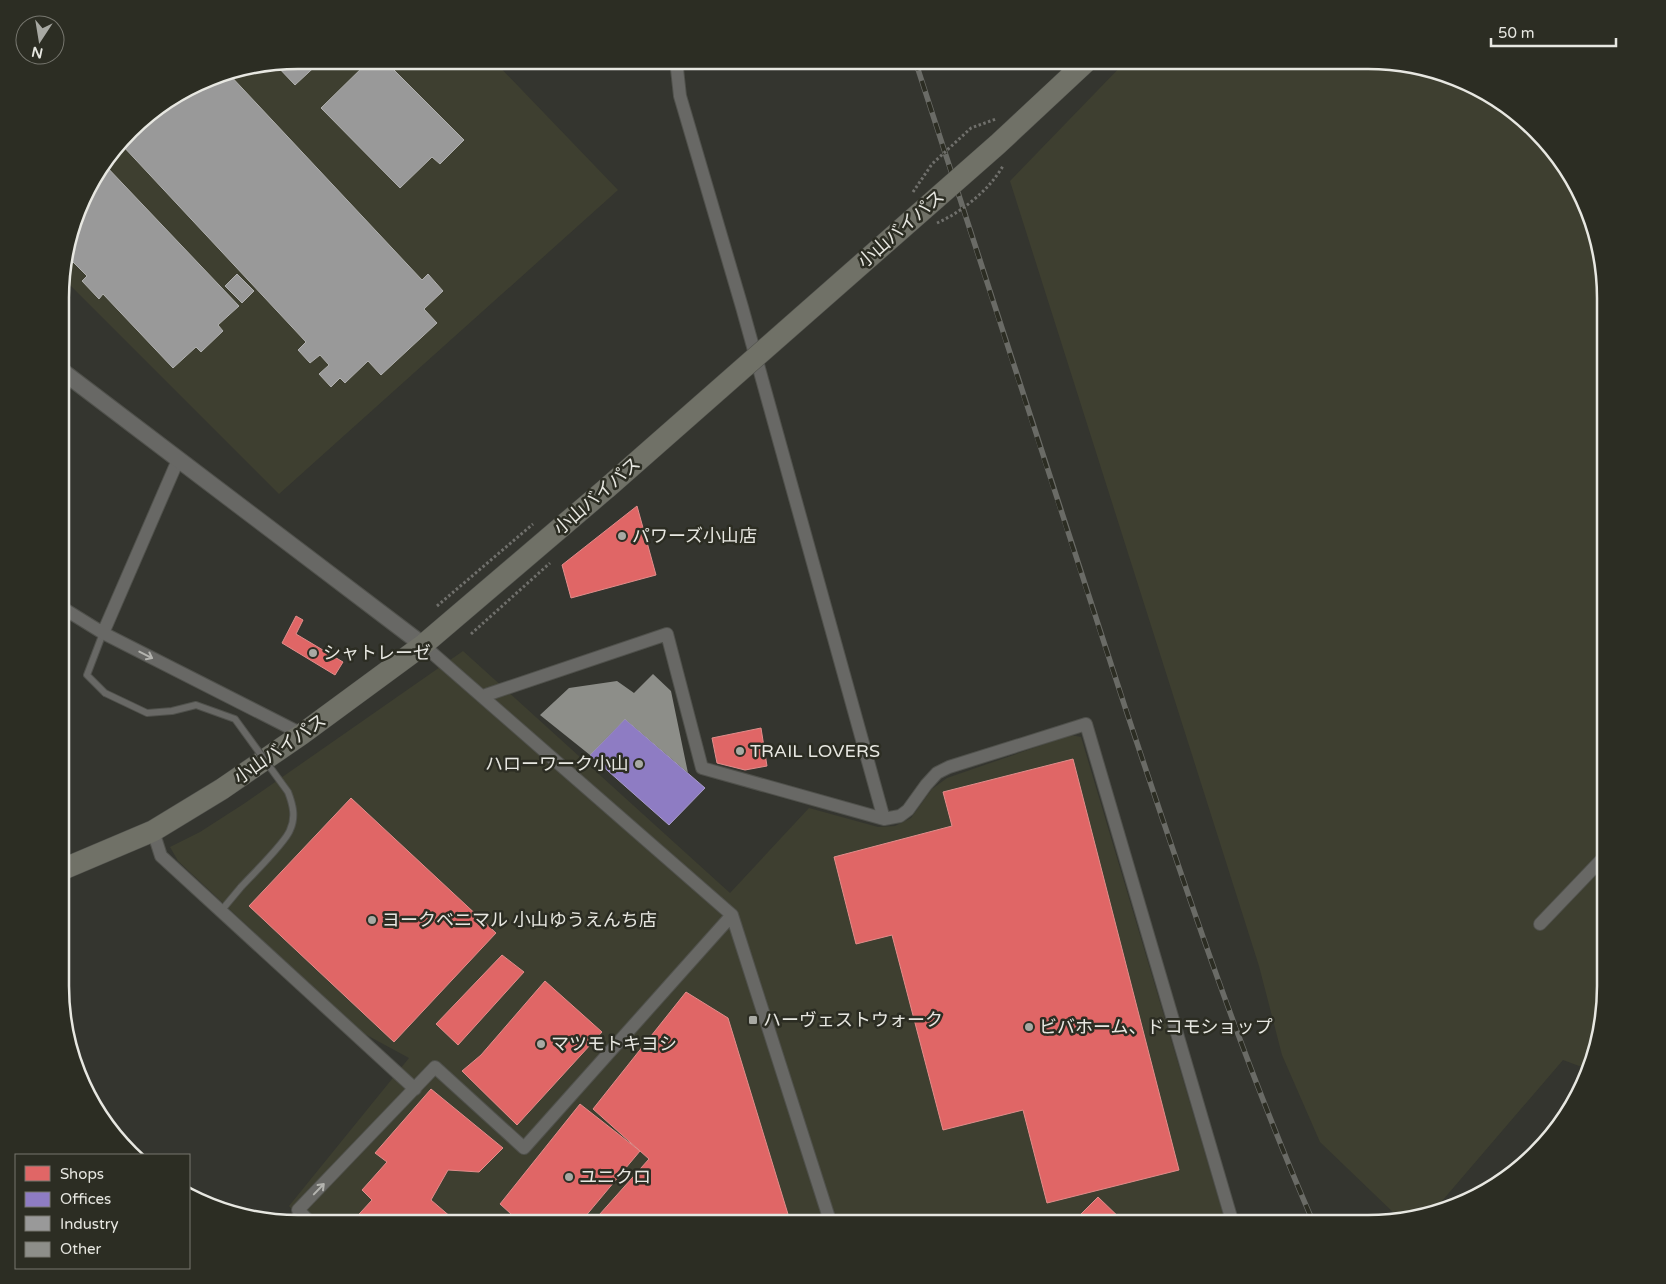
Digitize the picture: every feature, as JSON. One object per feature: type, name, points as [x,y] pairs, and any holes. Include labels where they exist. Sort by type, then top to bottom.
[{"type":"highway","name":"小山バイパス","points":[[69,867],[153,831],[222,789],[302,734],[423,645],[607,488],[998,144],[1078,69]]},
{"type":"street","points":[[677,69],[680,96],[742,307],[884,819]]},
{"type":"street","points":[[69,376],[423,645],[484,696],[732,915],[828,1215]]},
{"type":"street","points":[[102,633],[178,460]]},
{"type":"street","points":[[69,612],[102,633],[302,734]]},
{"type":"street","points":[[484,696],[667,634],[702,768],[884,819],[900,816],[908,810],[937,773],[949,767],[1086,724],[1230,1215]]},
{"type":"street","points":[[153,831],[161,856],[415,1089]]},
{"type":"street","points":[[1540,924],[1597,864]]},
{"type":"street","points":[[303,1215],[298,1210],[435,1067],[524,1148],[732,915]]},
{"type":"lane","points":[[102,633],[87,675],[105,693],[147,713],[172,711],[196,705],[235,719],[288,792],[293,805],[290,832],[221,911]]},
{"type":"shaded area","points":[[283,69],[502,69],[618,190],[279,494],[69,284],[73,253],[81,224],[99,183],[116,158],[158,116],[183,99],[224,81],[253,73]]},
{"type":"shaded area","points":[[1118,69],[1383,69],[1413,73],[1456,86],[1483,99],[1508,116],[1550,158],[1567,183],[1580,210],[1593,253],[1597,283],[1597,1001],[1593,1031],[1582,1067],[1563,1060],[1440,1204],[1413,1211],[1394,1213],[1320,1142],[1282,1055],[1259,966],[1010,181]]},
{"type":"shaded area","points":[[463,651],[730,893],[809,808],[878,827],[895,826],[911,818],[932,789],[947,778],[1071,735],[1081,737],[1223,1215],[297,1215],[289,1206],[409,1058],[361,1032],[178,861],[170,847],[200,832],[245,803]]},
{"type":"building: Shops","name":"パワーズ小山店","points":[[637,506],[656,575],[571,598],[562,565]]},
{"type":"building: Shops","name":"シャトレーゼ","points":[[296,616],[303,620],[296,634],[343,662],[335,675],[282,643]]},
{"type":"building: Shops","name":"TRAIL LOVERS","points":[[761,728],[767,766],[745,770],[717,763],[712,738]]},
{"type":"building: Shops","name":"ビバホーム、ドコモショップ","points":[[1073,759],[1179,1170],[1047,1203],[1023,1110],[943,1130],[892,935],[856,944],[834,857],[952,826],[943,792]]},
{"type":"building: Shops","name":"ヨークベニマル 小山ゆうえんち店","points":[[351,798],[496,933],[394,1042],[249,906]]},
{"type":"building: Shops","points":[[502,955],[524,972],[458,1045],[436,1024]]},
{"type":"building: Shops","name":"マツモトキヨシ","points":[[545,981],[602,1032],[517,1125],[462,1071],[481,1055]]},
{"type":"building: Shops","points":[[686,992],[728,1018],[788,1215],[599,1215],[649,1159],[593,1109]]},
{"type":"building: Shops","points":[[431,1089],[503,1148],[479,1172],[448,1170],[431,1200],[448,1215],[358,1215],[372,1200],[362,1190],[387,1162],[375,1153]]},
{"type":"building: Shops","name":"ユニクロ","points":[[580,1104],[640,1151],[587,1215],[512,1215],[500,1204]]},
{"type":"building: Shops","points":[[1098,1197],[1117,1215],[1080,1215]]},
{"type":"building: Offices","name":"ハローワーク小山","points":[[625,719],[705,788],[669,825],[590,755]]},
{"type":"building: Industry","points":[[280,69],[312,69],[295,85]]},
{"type":"building: Industry","points":[[361,69],[393,69],[464,140],[440,164],[432,157],[400,188],[321,108]]},
{"type":"building: Industry","points":[[233,79],[422,280],[428,274],[443,291],[424,309],[437,323],[381,375],[368,361],[345,383],[340,378],[331,387],[319,374],[329,365],[320,355],[310,363],[298,350],[306,342],[125,148],[158,116],[171,107],[197,92],[224,81]]},
{"type":"building: Industry","points":[[109,169],[239,306],[218,325],[223,331],[201,352],[196,347],[173,368],[103,294],[99,299],[82,281],[87,276],[72,261],[73,253],[86,210],[99,183]]},
{"type":"building: Industry","points":[[237,274],[254,291],[242,303],[225,286]]},
{"type":"building: Other","points":[[653,674],[671,691],[688,773],[625,719],[590,755],[540,715],[569,688],[617,681],[634,693]]},
{"type":"railway","points":[[918,69],[1098,626],[1191,903],[1237,1032],[1310,1215]]},
{"type":"place","name":"パワーズ小山店","points":[[622,536]]},
{"type":"place","name":"シャトレーゼ","points":[[313,653]]},
{"type":"place","name":"TRAIL LOVERS","points":[[740,751]]},
{"type":"place","name":"ハローワーク小山","points":[[639,764]]},
{"type":"place","name":"ヨークベニマル 小山ゆうえんち店","points":[[372,920]]},
{"type":"place","name":"ハーヴェストウォーク","points":[[753,1020]]},
{"type":"place","name":"ビバホーム、ドコモショップ","points":[[1029,1027]]},
{"type":"place","name":"マツモトキヨシ","points":[[541,1044]]},
{"type":"place","name":"ユニクロ","points":[[569,1177]]}]
